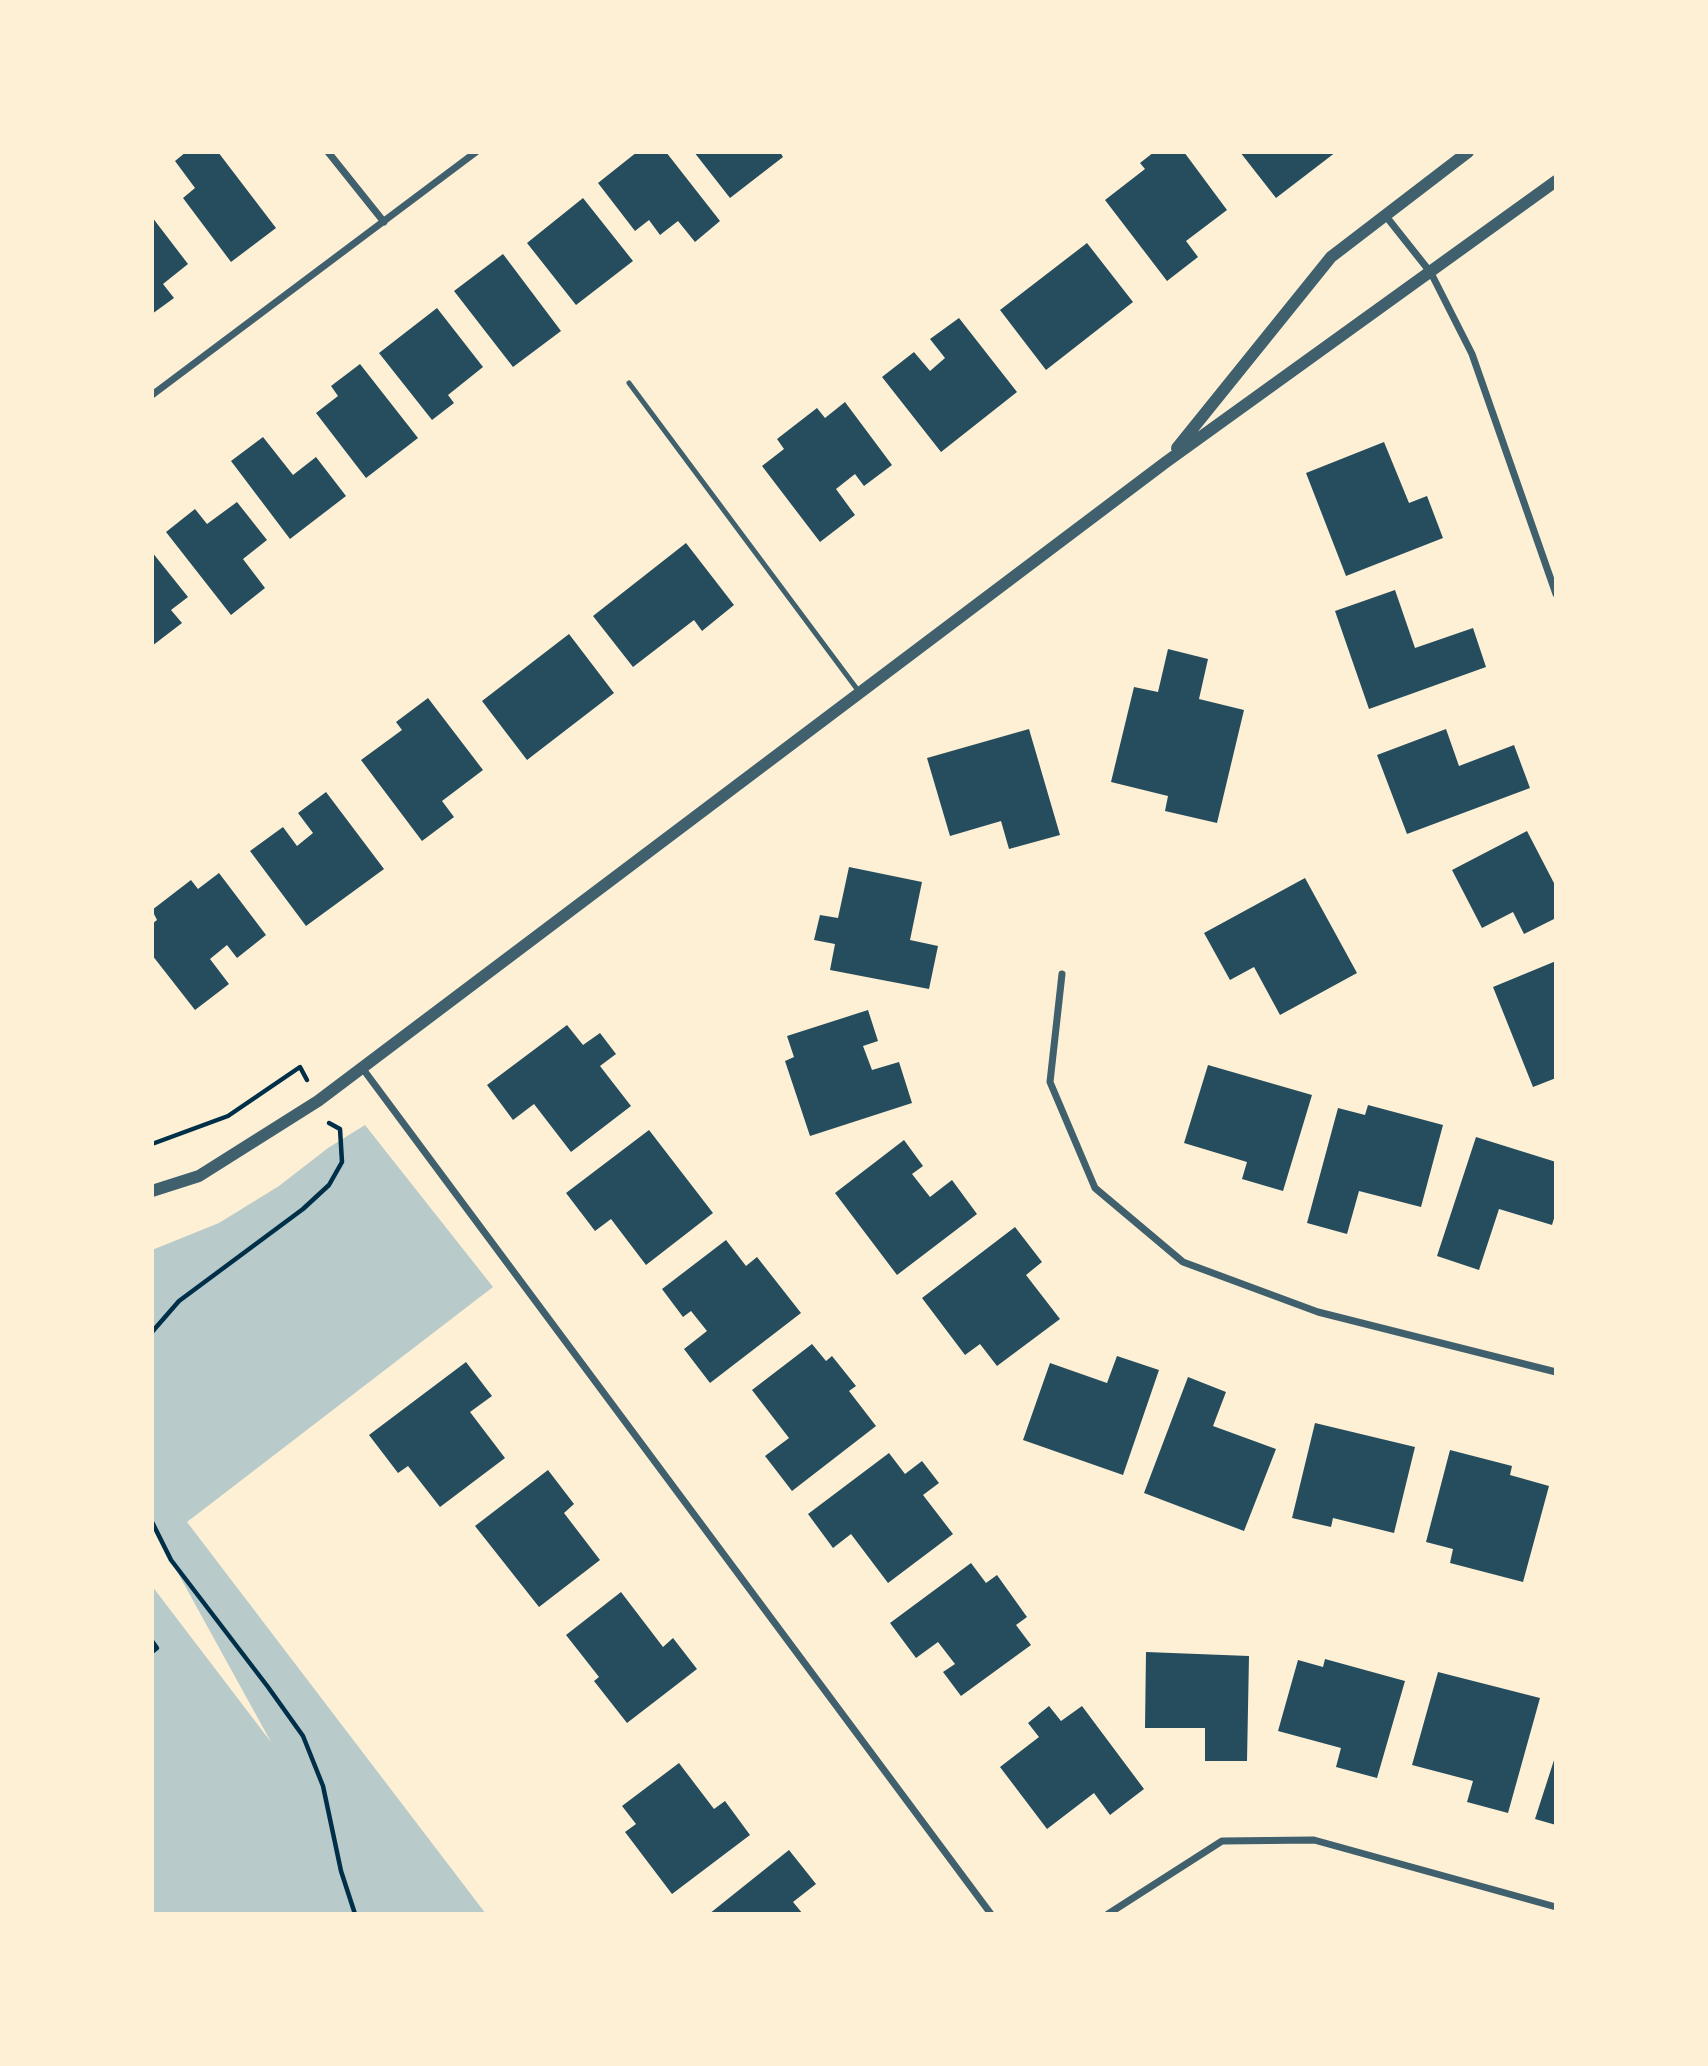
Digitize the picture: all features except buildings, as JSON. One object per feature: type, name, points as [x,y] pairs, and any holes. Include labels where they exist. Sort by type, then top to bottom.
[{"type":"street","points":[[328,152],[384,222]]},
{"type":"street","points":[[152,396],[476,152]]},
{"type":"street","points":[[1166,461],[1331,257],[1468,152]]},
{"type":"street","points":[[152,1191],[198,1177],[318,1101],[363,1069],[1166,461],[1556,181]]},
{"type":"street","points":[[1384,214],[1431,273],[1472,354],[1556,594]]},
{"type":"street","points":[[1062,974],[1050,1082],[1094,1188],[1183,1262],[1318,1312],[1556,1372]]},
{"type":"street","points":[[363,1069],[991,1914]]},
{"type":"street","points":[[1108,1914],[1222,1841],[1314,1840],[1556,1907]]},
{"type":"lane","points":[[629,383],[860,693]]},
{"type":"path","points":[[152,1144],[228,1116],[300,1067]]},
{"type":"path","points":[[152,1332],[179,1301],[303,1209],[329,1185],[342,1162],[340,1129]]},
{"type":"path","points":[[152,1522],[172,1560],[303,1736],[323,1786],[341,1871],[355,1914]]},
{"type":"path","points":[[152,1641],[156,1648],[152,1652]]},
{"type":"shaded area","points":[[365,1125],[493,1287],[187,1522],[486,1914],[152,1914],[152,1586],[271,1742],[152,1526],[152,1250],[219,1223],[279,1186],[328,1148]]}]
